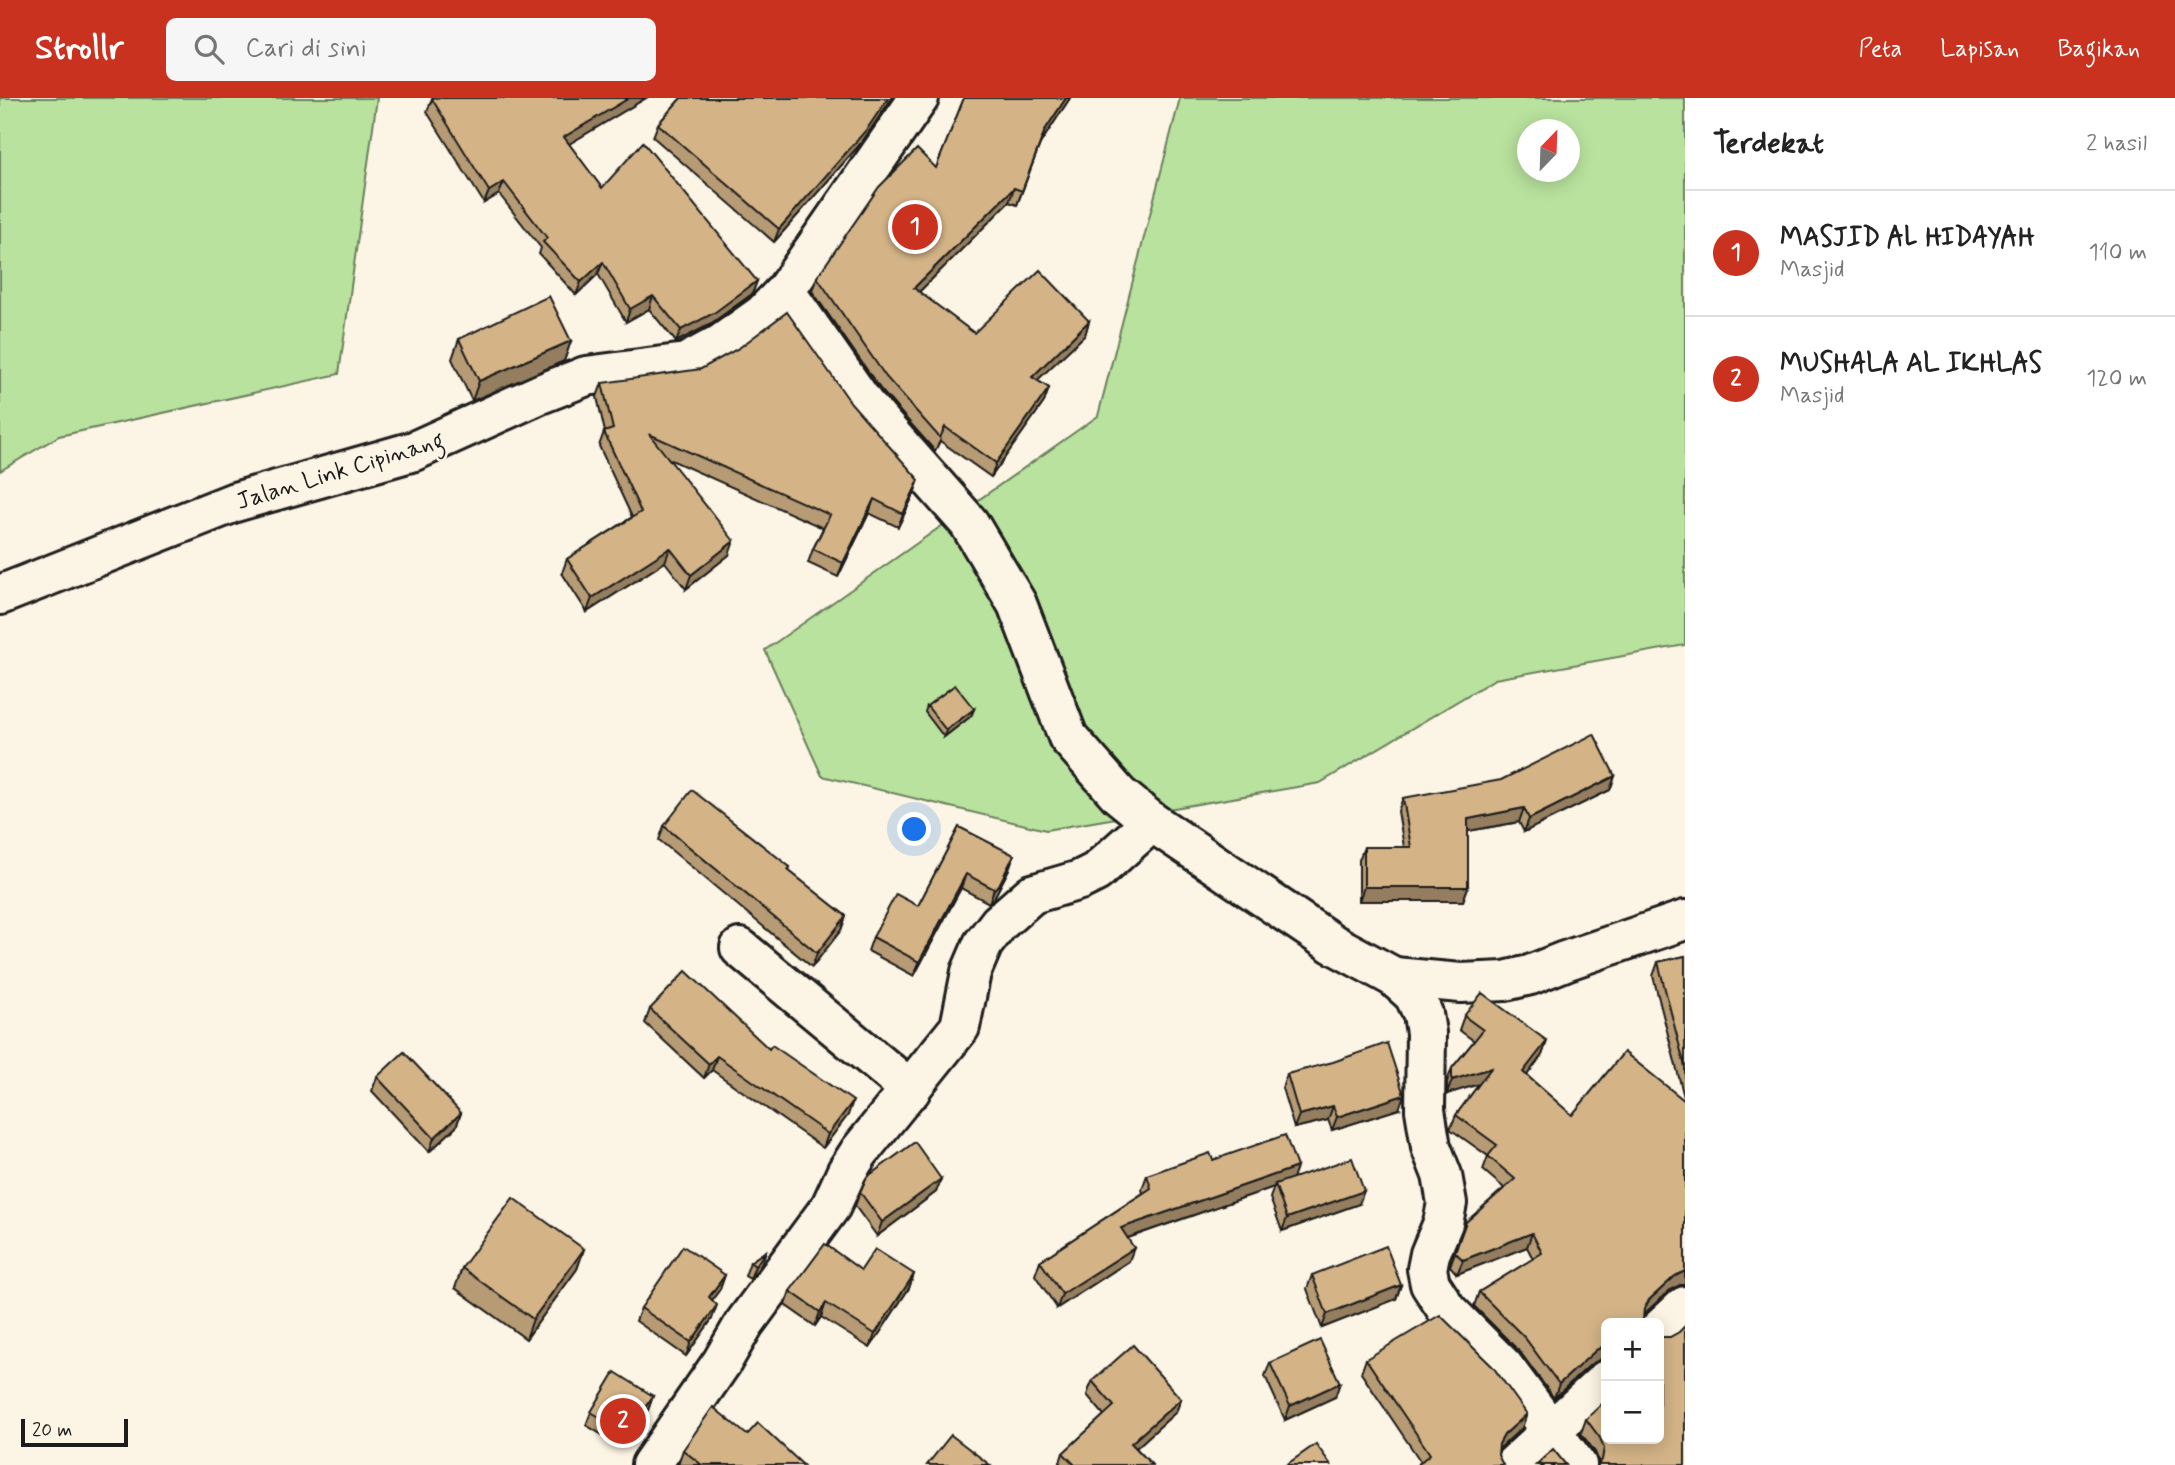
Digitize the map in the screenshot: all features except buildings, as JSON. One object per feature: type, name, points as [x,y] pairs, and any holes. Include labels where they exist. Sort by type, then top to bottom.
[{"type":"street","name":"Jalan Link Cipinang","points":[[0,596],[235,502],[414,451],[586,376],[686,363],[721,344],[763,314],[785,291],[919,98]]},
{"type":"street","points":[[785,291],[864,404],[969,523],[1017,604],[1068,737],[1119,795],[1152,822],[1334,944],[1394,977],[1414,995],[1423,1014],[1426,1033],[1425,1110],[1431,1147],[1442,1175],[1447,1203],[1443,1223],[1430,1254],[1427,1269],[1430,1284],[1447,1310],[1504,1367],[1577,1465]]},
{"type":"street","points":[[651,1465],[722,1363],[744,1324],[831,1206],[847,1171],[860,1151],[960,1027],[971,972],[983,944],[999,923],[1032,894],[1080,880],[1096,872],[1152,822]]},
{"type":"street","points":[[1394,977],[1461,983],[1505,981],[1530,975],[1685,920]]},
{"type":"street","points":[[740,948],[911,1090]]},
{"type":"street","points":[[1514,1465],[1605,1381]]},
{"type":"green space","points":[[0,98],[377,98],[339,374],[59,436],[0,471]]},
{"type":"green space","points":[[1180,98],[1685,98],[1685,645],[1495,679],[1320,783],[1046,830],[822,776],[765,650],[1098,416]]},
{"type":"place","name":"MASJID AL HIDAYAH","points":[[915,227]]},
{"type":"place","name":"MUSHALA AL IKHLAS","points":[[623,1421]]}]
